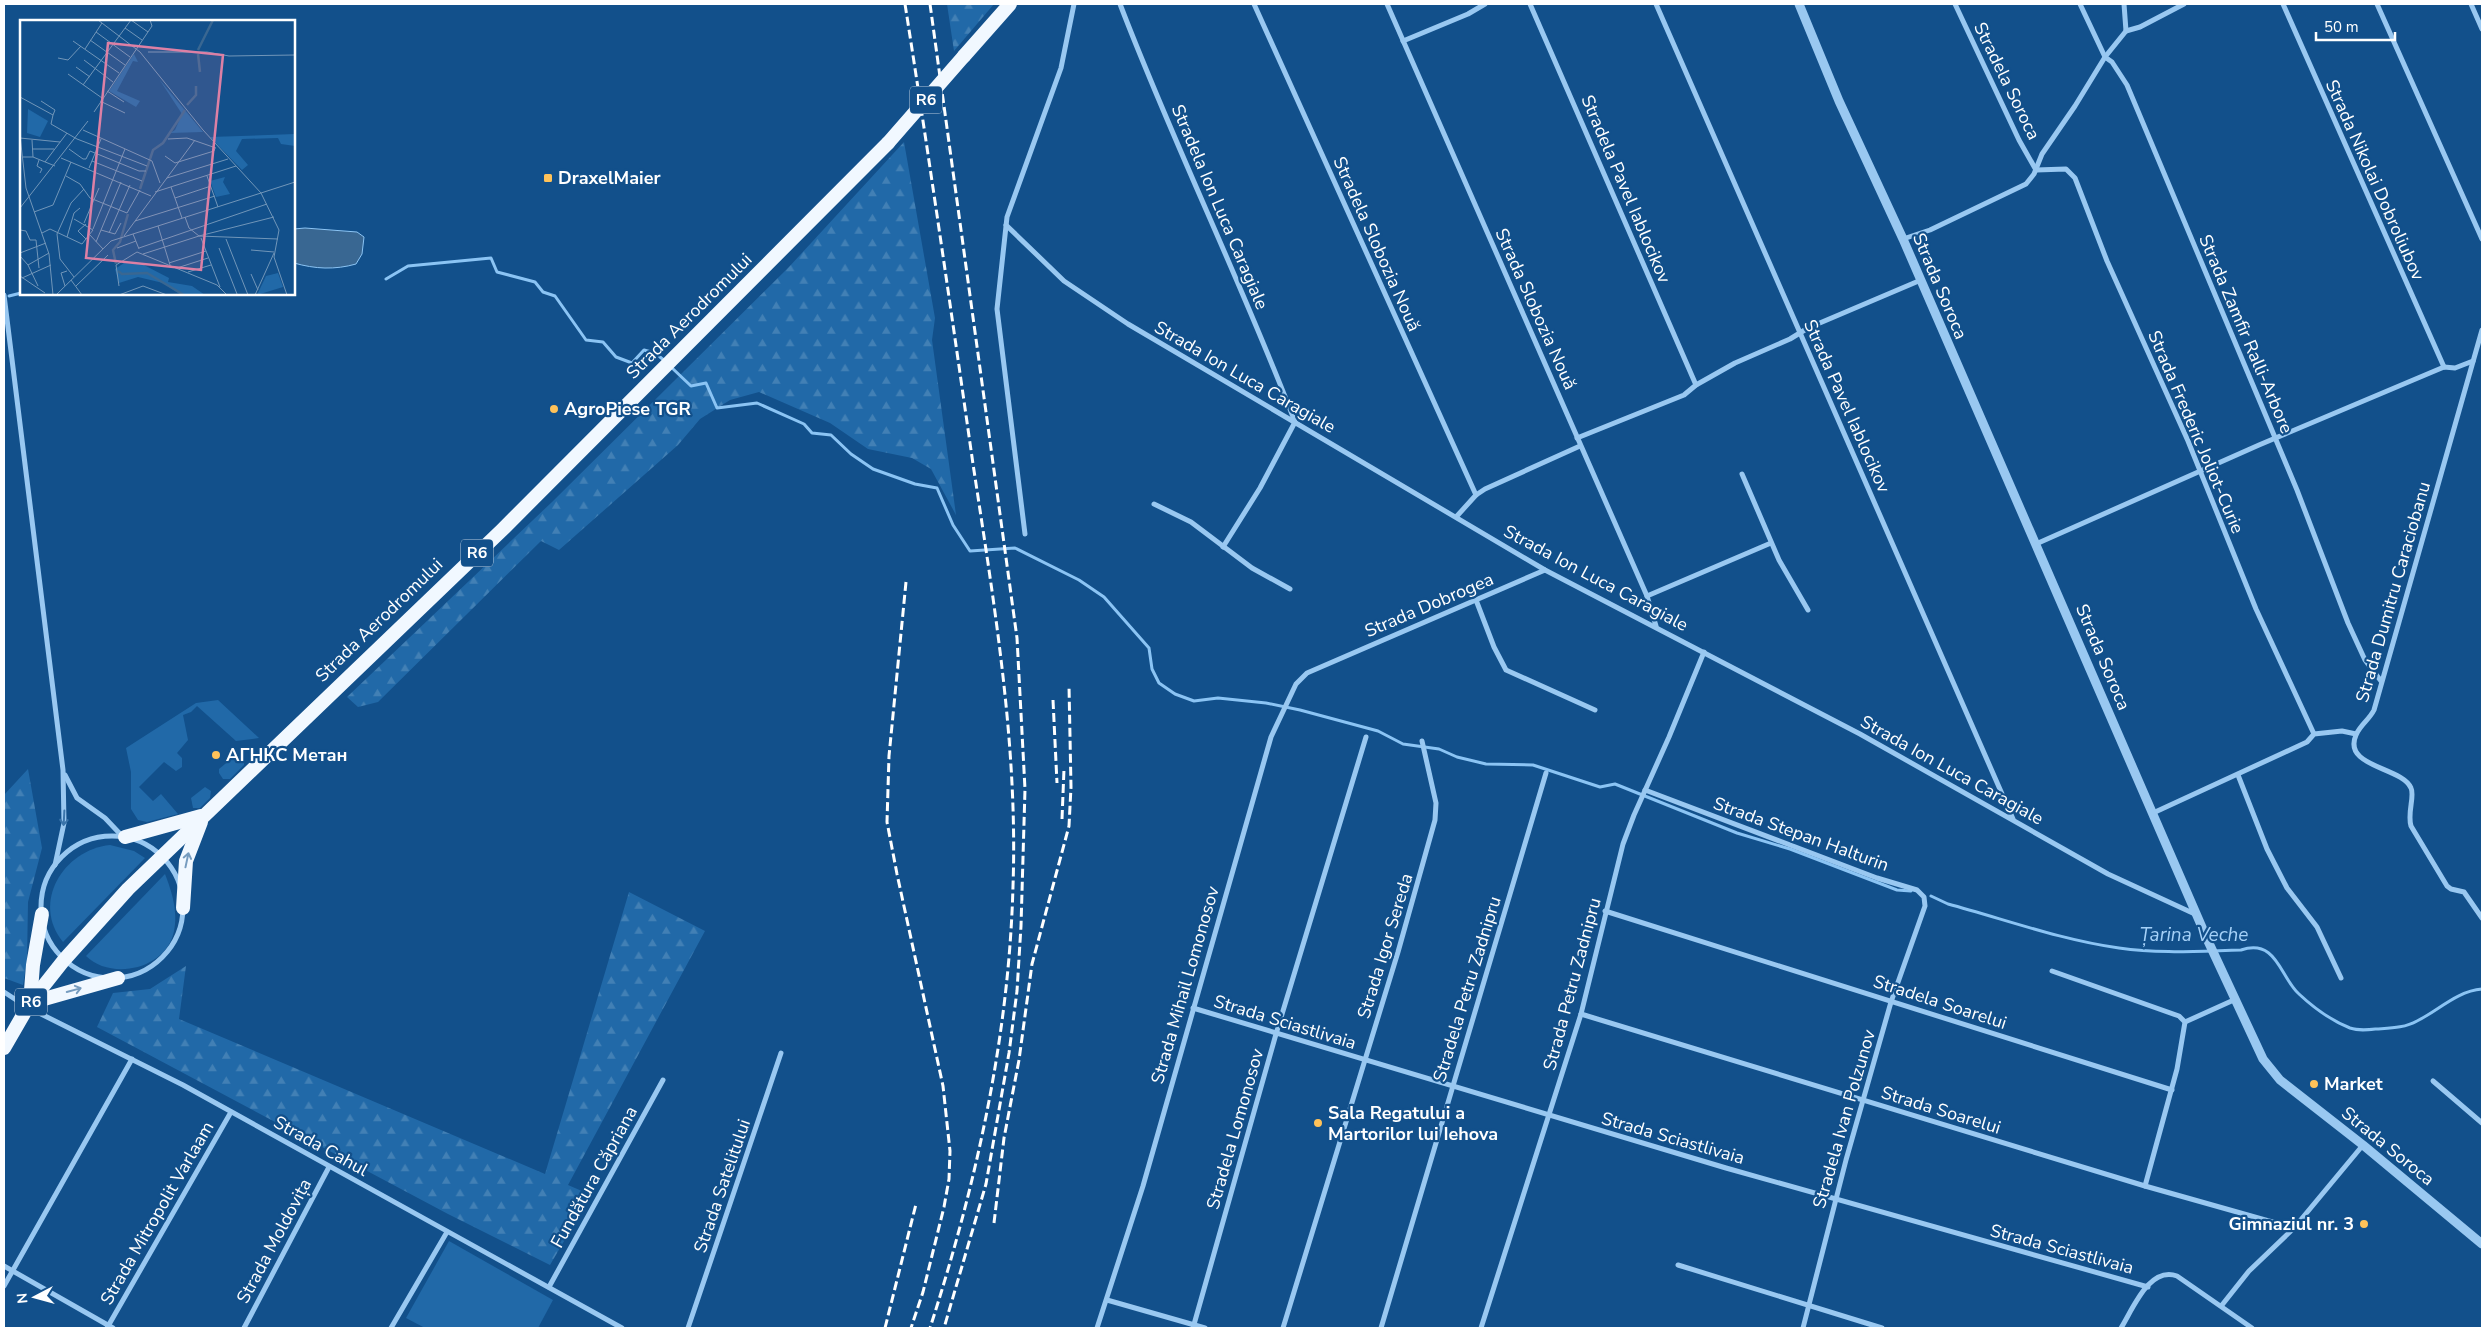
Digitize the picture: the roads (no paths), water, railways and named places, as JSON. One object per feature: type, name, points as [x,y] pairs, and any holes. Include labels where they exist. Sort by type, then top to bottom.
[{"type":"highway","name":"Strada Aerodromului","points":[[64,960],[97,921],[161,856],[502,530],[888,144],[1010,4]]},
{"type":"highway","points":[[124,837],[204,815]]},
{"type":"highway","points":[[183,908],[186,861],[204,815]]},
{"type":"highway","points":[[42,914],[33,965],[29,1005],[118,978]]},
{"type":"highway","name":"R6","points":[[4,1048],[29,1005],[64,960]]},
{"type":"street","points":[[1025,534],[997,309],[1006,226],[1014,195],[1061,68],[1074,4]]},
{"type":"street","name":"Stradela Ion Luca Caragiale","points":[[1120,4],[1271,360],[1295,422]]},
{"type":"street","name":"Stradela Slobozia Nouă","points":[[1254,4],[1476,495]]},
{"type":"street","name":"Strada Slobozia Nouă","points":[[1387,4],[1646,596],[1656,626]]},
{"type":"street","points":[[1403,41],[1468,14],[1485,4]]},
{"type":"street","name":"Stradela Pavel Iablocikov","points":[[1530,4],[1696,385]]},
{"type":"street","name":"Strada Pavel Iablocikov","points":[[1656,4],[2013,819]]},
{"type":"street","name":"Strada Soroca","points":[[1799,4],[1839,101],[1903,239],[1984,430],[2036,544],[2197,916],[2263,1059],[2280,1080],[2363,1145],[2482,1244]]},
{"type":"street","name":"Stradela Sorocа","points":[[1955,4],[2036,170]]},
{"type":"street","name":"Strada Zamfir Ralli-Arbore","points":[[2080,4],[2105,57],[2112,62],[2127,85],[2313,528],[2355,640],[2365,660],[2381,681]]},
{"type":"street","points":[[2124,4],[2126,31]]},
{"type":"street","points":[[1903,239],[1930,230],[2014,191],[2030,181],[2042,154],[2075,106],[2105,57],[2126,31],[2140,27],[2184,4]]},
{"type":"street","name":"Strada Nikolai Dobroliubov","points":[[2283,4],[2444,367]]},
{"type":"street","points":[[2377,4],[2482,239]]},
{"type":"street","points":[[2472,4],[2482,29]]},
{"type":"street","name":"Strada Frederic Joliot-Curie","points":[[2036,170],[2066,169],[2075,178],[2107,261],[2200,471],[2256,609],[2314,734]]},
{"type":"street","name":"Strada Ion Luca Caragiale","points":[[1006,226],[1064,281],[1128,324],[1457,516],[1545,570],[1656,626],[1860,734],[2108,874],[2152,897],[2197,916]]},
{"type":"street","points":[[1577,438],[1680,397],[1696,385],[1821,322],[1921,280]]},
{"type":"street","points":[[4,295],[63,770],[64,823],[55,865],[44,888],[42,914],[45,931],[53,946],[64,960],[80,971],[98,977],[118,978],[138,974],[161,958],[170,948],[180,929],[183,908],[181,889],[161,856],[145,844],[124,837],[106,836],[86,841],[69,851],[55,865]]},
{"type":"street","name":"Strada Dumitru Caraciobanu","points":[[2356,734],[2374,710],[2482,330]]},
{"type":"street","points":[[2036,544],[2200,471],[2444,367],[2454,368],[2473,360]]},
{"type":"street","points":[[1223,547],[1260,488],[1295,422]]},
{"type":"street","points":[[1457,516],[1476,495],[1580,446]]},
{"type":"street","points":[[1742,474],[1771,543],[1808,610]]},
{"type":"street","points":[[1154,504],[1190,522],[1252,568],[1290,588]]},
{"type":"street","points":[[1646,596],[1771,543]]},
{"type":"street","name":"Strada Dobrogea","points":[[1324,666],[1545,570]]},
{"type":"street","points":[[1476,600],[1494,647],[1506,670],[1595,710]]},
{"type":"street","name":"Strada Petru Zadnipru","points":[[1481,1328],[1581,1014],[1623,844],[1645,790],[1670,737],[1704,652]]},
{"type":"street","name":"Strada Mihail Lomonosov","points":[[1097,1328],[1143,1186],[1272,737],[1296,684],[1307,673],[1324,666]]},
{"type":"street","points":[[2153,813],[2307,742],[2314,734],[2342,731],[2356,734],[2354,747],[2362,758],[2402,779],[2411,786],[2413,797],[2409,815],[2411,826],[2447,886],[2464,892],[2482,918]]},
{"type":"street","name":"Stradela Lomonosov","points":[[1194,1327],[1276,1034],[1366,737]]},
{"type":"street","name":"Strada Igor Sereda","points":[[1283,1328],[1398,952],[1435,820],[1436,803],[1422,741]]},
{"type":"street","points":[[63,770],[77,798],[105,818],[124,837]]},
{"type":"street","name":"Stradela Petru Zadnipru","points":[[1381,1328],[1546,773]]},
{"type":"street","points":[[2238,775],[2267,849],[2290,892],[2314,923],[2341,978]]},
{"type":"street","name":"Strada Stepan Halturin","points":[[1645,790],[1704,814],[1917,890],[1922,893],[1925,900],[1920,921]]},
{"type":"street","name":"Stradela Soarelui","points":[[1605,911],[2172,1090]]},
{"type":"street","name":"Stradela Ivan Polzunov","points":[[1803,1328],[1810,1307],[1835,1197],[1891,1002],[1920,921]]},
{"type":"street","points":[[2052,971],[2179,1016],[2185,1022]]},
{"type":"street","name":"Strada Cahul","points":[[4,992],[231,1112],[622,1328]]},
{"type":"street","points":[[2185,1022],[2236,999]]},
{"type":"street","name":"Strada Sciastlivaia","points":[[1193,1008],[1726,1168],[1835,1197],[2013,1250],[2148,1287]]},
{"type":"street","name":"Strada Soarelui","points":[[1581,1014],[2145,1186],[2294,1228]]},
{"type":"street","points":[[2145,1186],[2182,1049],[2185,1022]]},
{"type":"street","name":"Strada Satelitului","points":[[688,1328],[781,1053]]},
{"type":"street","points":[[4,1286],[132,1059]]},
{"type":"street","name":"Fundătura Căpriana","points":[[549,1287],[663,1080]]},
{"type":"street","points":[[2433,1081],[2482,1123]]},
{"type":"street","name":"Strada Mitropolit Varlaam","points":[[109,1327],[231,1112]]},
{"type":"street","points":[[2222,1306],[2250,1271],[2294,1228],[2363,1145]]},
{"type":"street","name":"Strada Moldovița","points":[[244,1328],[329,1166]]},
{"type":"street","points":[[391,1328],[447,1232]]},
{"type":"street","points":[[1678,1265],[1736,1281],[1810,1307],[1882,1328]]},
{"type":"street","points":[[4,1266],[109,1327]]},
{"type":"street","points":[[2121,1328],[2148,1287],[2158,1276],[2170,1274],[2222,1306],[2252,1328]]},
{"type":"street","points":[[1107,1300],[1194,1327],[1205,1328]]},
{"type":"waterway","points":[[386,279],[408,266],[491,258],[497,272],[535,282],[543,292],[555,296],[586,340],[603,342],[616,357],[632,363],[644,350],[655,353],[665,361]]},
{"type":"waterway","points":[[9,296],[20,293]]},
{"type":"waterway","points":[[671,367],[691,386],[706,383],[717,408],[757,403],[804,424],[812,433],[831,435],[851,454],[873,469],[915,484],[937,488],[953,525],[970,551],[1015,548],[1079,580],[1104,597],[1149,648],[1152,669],[1159,683],[1175,694],[1194,701],[1218,698],[1266,703],[1378,731],[1403,744],[1439,749],[1457,757],[1486,764],[1533,765],[1600,787],[1615,784],[1737,833],[1790,849],[1897,890],[1911,891]]},
{"type":"waterway","name":"Țarina Veche","points":[[1931,896],[1948,904],[2033,929],[2119,948],[2165,952],[2263,949],[2270,954],[2293,987],[2311,1005],[2323,1014],[2357,1030],[2408,1025],[2464,993],[2482,989]]},
{"type":"railway","points":[[905,4],[1003,674],[1012,780],[1014,833],[1010,942],[1005,999],[997,1055],[987,1110],[962,1220],[930,1328]]},
{"type":"railway","points":[[930,4],[1017,638],[1025,789],[1021,926],[1017,991],[1009,1053],[986,1184],[944,1328]]},
{"type":"railway","points":[[906,582],[889,756],[887,822],[943,1086],[950,1151],[949,1179],[944,1207],[923,1292],[911,1328]]},
{"type":"railway","points":[[994,1223],[1004,1138],[1019,1060],[1032,964],[1069,826],[1071,787],[1069,686]]},
{"type":"railway","points":[[1053,700],[1057,783]]},
{"type":"railway","points":[[1062,819],[1064,769]]},
{"type":"railway","points":[[885,1328],[916,1204]]},
{"type":"place","name":"DraxelMaier","points":[[548,178]]},
{"type":"place","name":"AgroPiese TGR","points":[[554,409]]},
{"type":"place","name":"АГНКС Метан","points":[[216,755]]},
{"type":"place","name":"Market","points":[[2314,1084]]},
{"type":"place","name":"Sala Regatului a Martorilor lui Iehova","points":[[1318,1123]]},
{"type":"place","name":"Gimnaziul nr. 3","points":[[2364,1224]]}]
